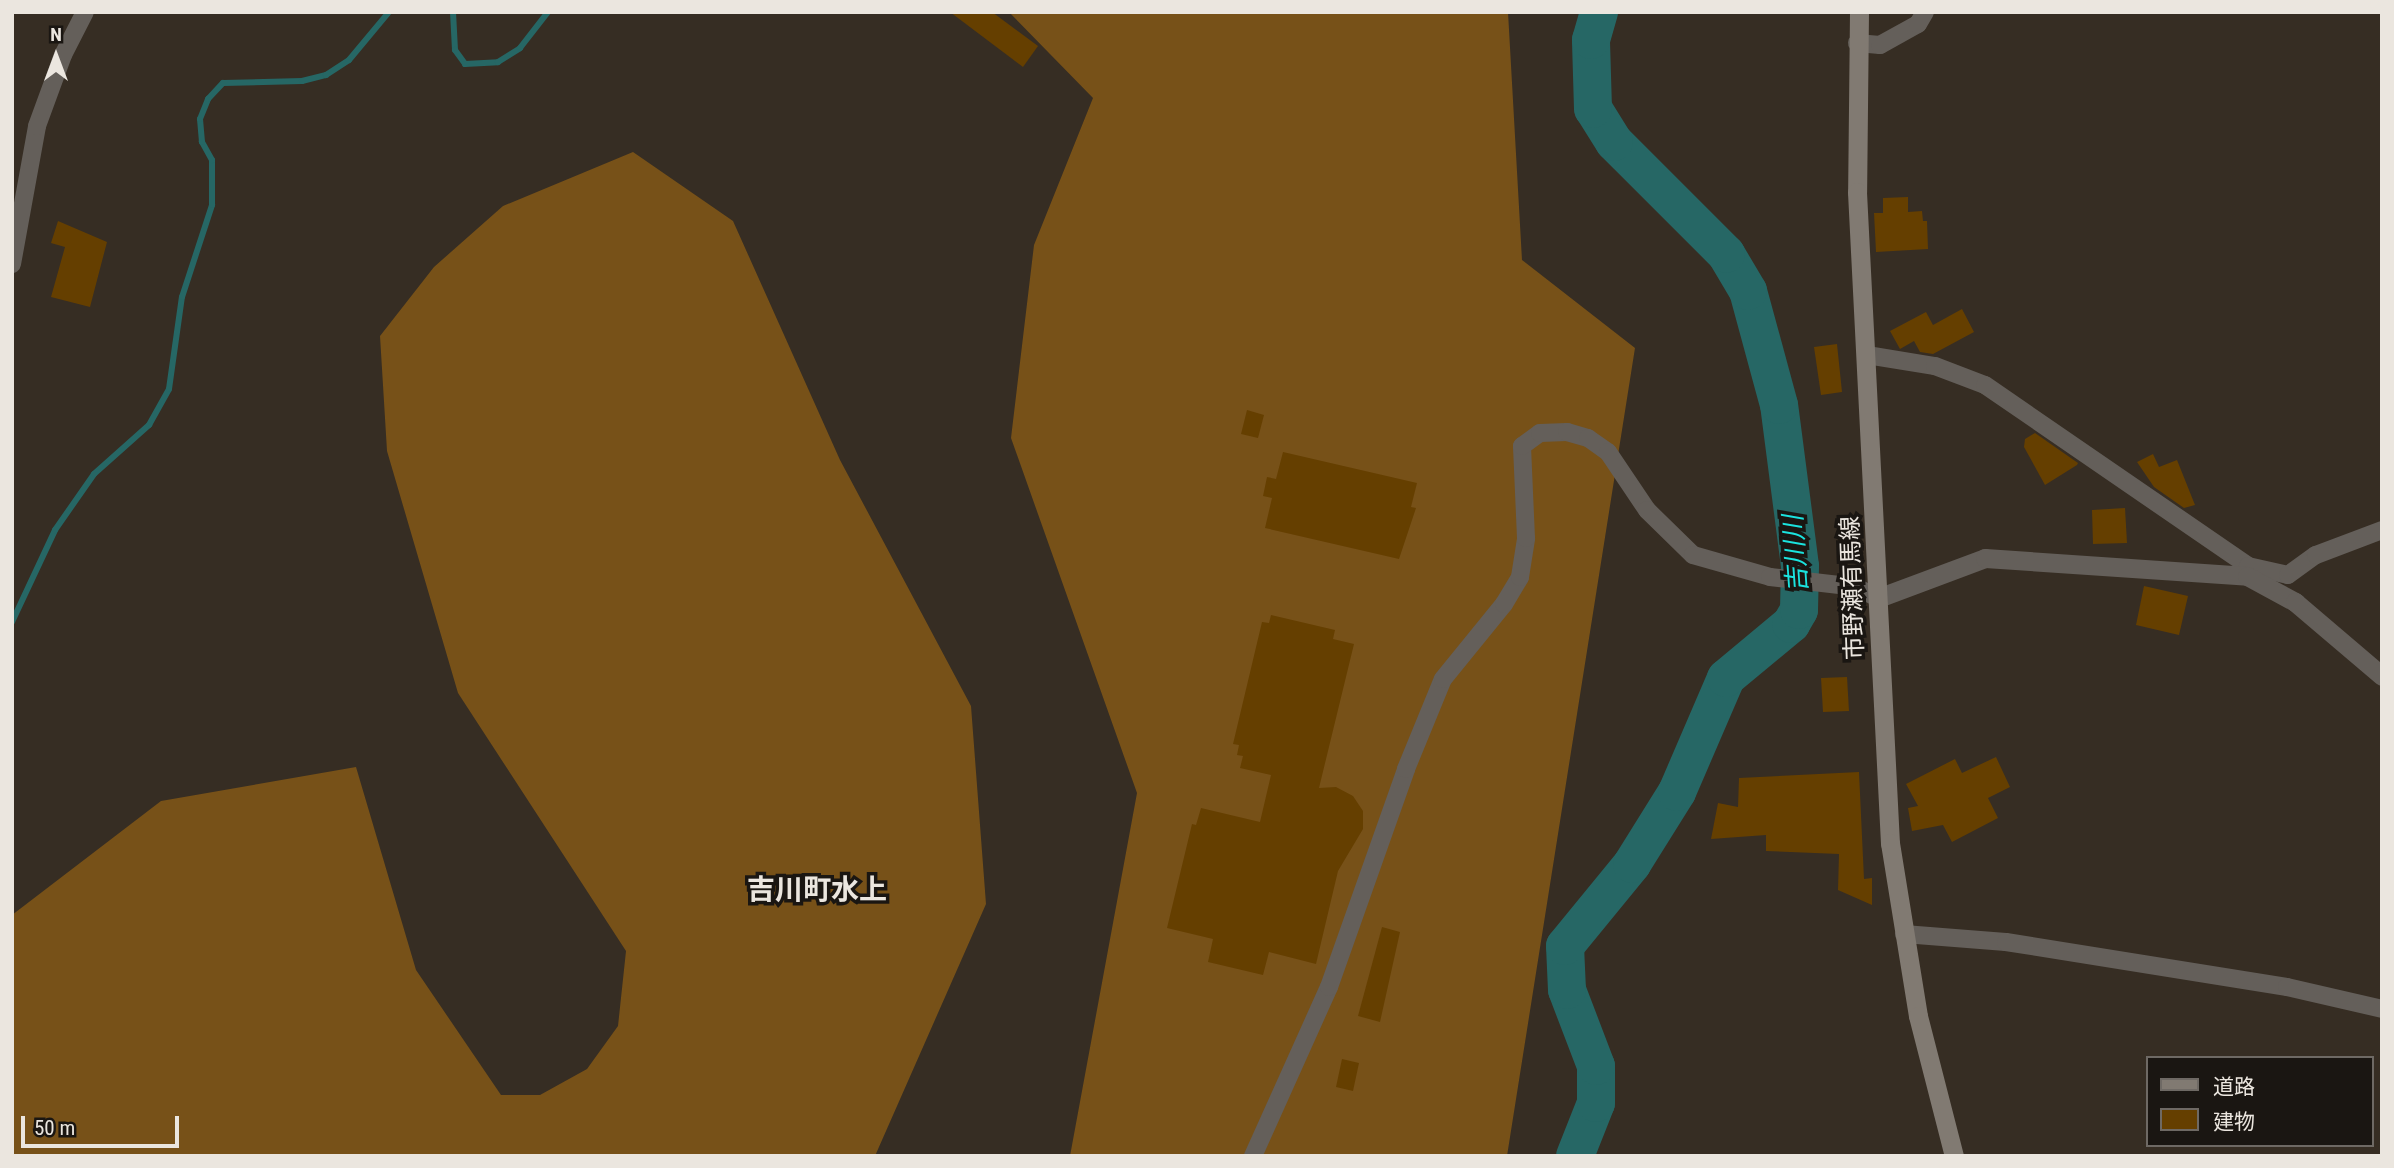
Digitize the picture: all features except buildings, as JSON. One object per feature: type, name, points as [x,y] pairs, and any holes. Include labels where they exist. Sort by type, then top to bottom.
[{"type":"main road","name":"市野瀬有馬線","points":[[1859,12],[1857,192],[1890,843],[1918,1016],[1954,1156]]},
{"type":"street","points":[[12,264],[37,126],[62,55],[85,12]]},
{"type":"street","points":[[1857,43],[1880,45],[1917,24],[1925,12]]},
{"type":"street","points":[[1867,355],[1935,366],[1985,385],[2295,602],[2382,676]]},
{"type":"street","points":[[1253,1156],[1329,987],[1406,769],[1443,679],[1504,604],[1520,577],[1526,538],[1522,446],[1540,433],[1567,432],[1588,438],[1608,452],[1647,510],[1681,548],[1770,578],[1856,587],[1878,598],[1985,558],[2288,575],[2316,555],[2382,530]]},
{"type":"street","points":[[1904,934],[2006,942],[2287,987],[2382,1009]]},
{"type":"shaded area","points":[[1009,12],[1508,12],[1522,260],[1635,348],[1507,1156],[1070,1156],[1137,793],[1011,438],[1034,245],[1093,98]]},
{"type":"shaded area","points":[[633,152],[733,221],[840,460],[971,706],[986,904],[875,1156],[12,1156],[12,915],[161,801],[356,767],[416,970],[501,1095],[540,1095],[587,1069],[618,1026],[626,951],[458,693],[387,451],[380,336],[434,267],[503,206]]},
{"type":"waterway","points":[[12,622],[55,530],[94,474],[149,425],[169,389],[182,297],[212,205],[212,160],[202,142],[200,119],[208,99],[223,83],[302,81],[326,75],[349,60],[389,12]]},
{"type":"waterway","points":[[453,12],[455,50],[465,64],[498,62],[520,48],[548,12]]},
{"type":"waterway","name":"吉川川","points":[[1575,1156],[1596,1103],[1596,1066],[1567,990],[1565,946],[1632,864],[1677,792],[1726,678],[1791,624],[1799,610],[1800,566],[1779,405],[1748,291],[1726,254],[1614,142],[1593,109],[1591,40],[1599,12]]},
{"type":"district","name":"吉川町水上","points":[[817,890]]}]
